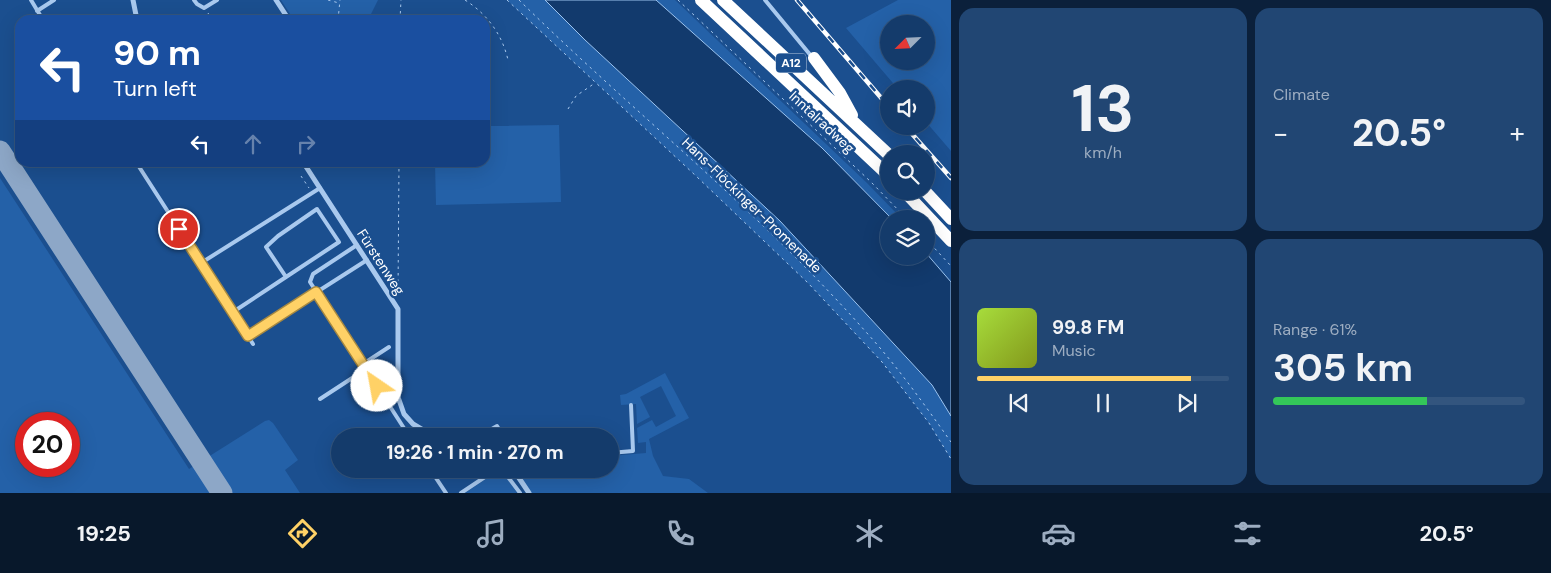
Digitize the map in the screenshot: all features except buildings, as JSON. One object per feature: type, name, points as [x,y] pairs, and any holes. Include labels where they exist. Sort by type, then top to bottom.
[{"type":"highway","name":"A12","points":[[701,0],[880,168]]},
{"type":"highway","name":"A12","points":[[723,0],[880,147]]},
{"type":"highway","points":[[814,58],[840,93],[858,126]]},
{"type":"highway","points":[[912,200],[951,241]]},
{"type":"highway","points":[[933,200],[951,219]]},
{"type":"street","points":[[133,0],[136,15]]},
{"type":"street","points":[[276,0],[286,15]]},
{"type":"street","name":"Fürstenweg","points":[[306,167],[398,309],[398,397],[404,414],[420,428]]},
{"type":"street","points":[[519,478],[528,493]]},
{"type":"lane","points":[[30,0],[40,15]]},
{"type":"lane","points":[[37,11],[54,0]]},
{"type":"lane","points":[[194,0],[200,7],[204,8],[217,0]]},
{"type":"lane","points":[[765,0],[814,58]]},
{"type":"lane","points":[[139,167],[253,344]]},
{"type":"lane","points":[[201,263],[320,188]]},
{"type":"lane","points":[[233,312],[286,277],[339,242],[317,209],[278,236],[266,247],[286,277]]},
{"type":"lane","points":[[357,245],[313,274],[310,282],[404,428]]},
{"type":"lane","points":[[248,336],[367,260]]},
{"type":"lane","points":[[363,364],[389,347]]},
{"type":"lane","points":[[320,399],[366,369]]},
{"type":"lane","points":[[619,452],[633,451],[631,405]]},
{"type":"lane","points":[[436,478],[446,493]]},
{"type":"lane","points":[[461,493],[484,478]]},
{"type":"lane","points":[[509,478],[520,493]]},
{"type":"path","points":[[328,0],[339,3]]},
{"type":"path","points":[[338,15],[340,0]]},
{"type":"path","points":[[400,0],[400,15]]},
{"type":"path","points":[[465,0],[478,8],[484,15]]},
{"type":"path","points":[[507,0],[714,193],[815,291],[882,362],[929,423],[951,459]]},
{"type":"path","name":"Hans-Flöckinger-Promenade","points":[[519,0],[803,266],[866,331],[902,375],[951,442]]},
{"type":"path","name":"Inntalradweg","points":[[678,0],[898,210]]},
{"type":"path","points":[[490,22],[502,42],[508,60]]},
{"type":"path","points":[[568,109],[576,96],[596,83]]},
{"type":"path","points":[[398,309],[399,167]]},
{"type":"path","points":[[301,176],[310,189]]},
{"type":"path","points":[[935,249],[951,266]]},
{"type":"shaded area","points":[[281,0],[378,0],[370,15],[291,15]]},
{"type":"shaded area","points":[[507,0],[545,0],[585,40],[780,221],[932,385],[951,416],[951,459],[929,423],[882,362],[808,283]]},
{"type":"shaded area","points":[[545,0],[656,0],[822,148],[883,210],[880,210],[880,265],[935,265],[935,263],[951,282],[951,416],[932,385],[780,221],[585,40]]},
{"type":"shaded area","points":[[656,0],[675,0],[867,183],[880,196],[880,200],[884,200],[893,210],[883,210],[822,148]]},
{"type":"shaded area","points":[[898,0],[951,0],[951,151],[935,132],[935,80],[890,80],[882,70],[935,70],[935,15],[880,15],[880,68],[846,28]]},
{"type":"shaded area","points":[[559,125],[561,202],[436,205],[435,167],[490,167],[490,126]]},
{"type":"shaded area","points":[[0,178],[189,469],[269,420],[298,460],[285,470],[300,493],[0,493]]},
{"type":"shaded area","points":[[665,373],[689,418],[649,439],[653,456],[663,476],[689,479],[708,493],[530,493],[521,478],[619,478],[619,455],[646,453],[646,442],[638,443],[637,428],[652,420],[656,427],[676,416],[661,386],[640,397],[650,417],[637,424],[636,404],[621,405],[620,395],[626,394]]},
{"type":"shaded area","points":[[488,478],[507,478],[517,493],[465,493]]},
{"type":"taxiway","points":[[0,151],[222,493]]},
{"type":"railway","points":[[797,0],[880,97]]},
{"type":"railway","points":[[913,135],[951,178]]},
{"type":"route","points":[[179,229],[248,336],[316,292],[377,386]]}]
